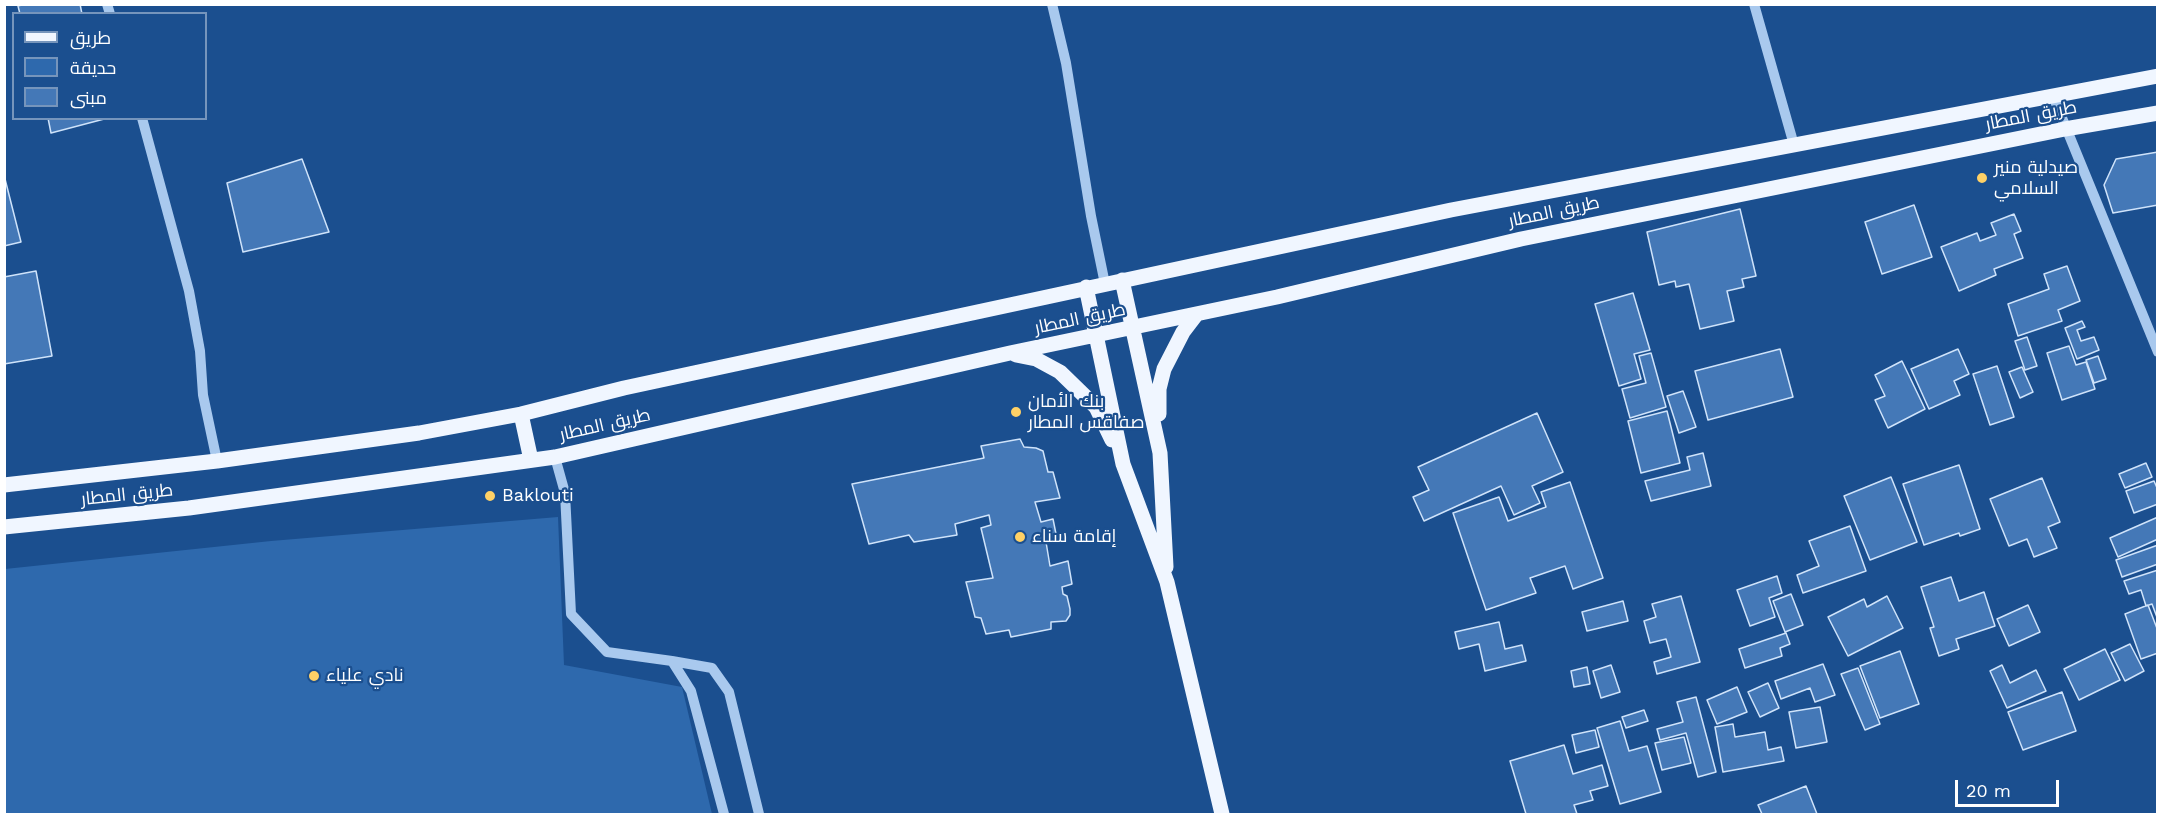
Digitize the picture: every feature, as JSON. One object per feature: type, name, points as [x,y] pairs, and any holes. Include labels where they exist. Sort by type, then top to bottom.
[{"type":"main road","name":"طريق المطار","points":[[4,485],[217,461],[420,433],[520,414],[624,388],[1451,210],[2157,76]]},
{"type":"main road","name":"طريق المطار","points":[[4,527],[189,508],[555,457],[1010,353],[1196,315],[1521,239],[2065,129],[2157,114]]},
{"type":"main road","points":[[1122,280],[1160,453]]},
{"type":"main road","points":[[1086,287],[1123,464]]},
{"type":"main road","points":[[1167,582],[1159,389],[1172,350],[1196,315]]},
{"type":"main road","points":[[1010,353],[1036,359],[1059,372],[1079,390],[1096,407],[1123,464],[1167,582],[1222,814]]},
{"type":"main road","points":[[520,414],[531,460]]},
{"type":"street","points":[[1052,4],[1066,63],[1091,216],[1105,284]]},
{"type":"street","points":[[1754,4],[1794,145]]},
{"type":"street","points":[[2053,96],[2157,352]]},
{"type":"street","points":[[143,120],[189,291],[200,351],[203,395],[217,461]]},
{"type":"street","points":[[555,457],[564,493],[571,614],[607,652],[712,668],[729,692],[759,814]]},
{"type":"street","points":[[672,661],[691,691],[724,814]]},
{"type":"green space","name":"نادي علياء","points":[[558,517],[564,665],[682,687],[712,814],[5,814],[5,569],[271,541]]},
{"type":"building","points":[[80,4],[82,12],[20,12],[18,6]]},
{"type":"building","points":[[48,120],[100,120],[51,133]]},
{"type":"building","points":[[2158,152],[2158,205],[2113,213],[2104,185],[2116,159]]},
{"type":"building","points":[[302,159],[329,232],[243,252],[227,183]]},
{"type":"building","points":[[4,175],[21,242],[4,246]]},
{"type":"building","points":[[1914,205],[1932,257],[1882,274],[1865,222]]},
{"type":"building","points":[[1740,209],[1756,276],[1742,279],[1744,287],[1727,291],[1734,321],[1700,329],[1689,284],[1676,287],[1675,281],[1659,285],[1647,232]]},
{"type":"building","points":[[2014,214],[2021,231],[2014,234],[2023,258],[1994,269],[1996,275],[1959,291],[1941,247],[1977,233],[1980,241],[1996,235],[1991,223]]},
{"type":"building","points":[[2067,266],[2080,301],[2058,310],[2062,321],[2018,336],[2008,304],[2049,289],[2044,274]]},
{"type":"building","points":[[36,271],[52,356],[4,364],[4,277]]},
{"type":"building","points":[[1633,293],[1650,350],[1634,354],[1641,379],[1619,386],[1595,304]]},
{"type":"building","points":[[2082,321],[2085,327],[2077,330],[2081,341],[2094,337],[2099,350],[2077,359],[2065,328]]},
{"type":"building","points":[[2027,337],[2037,366],[2025,370],[2015,341]]},
{"type":"building","points":[[2069,346],[2076,365],[2086,362],[2095,389],[2062,400],[2047,353]]},
{"type":"building","points":[[1780,349],[1793,397],[1708,420],[1695,371]]},
{"type":"building","points":[[1958,349],[1969,374],[1954,381],[1960,395],[1929,409],[1911,369]]},
{"type":"building","points":[[1651,353],[1666,407],[1630,418],[1622,389],[1646,383],[1639,356]]},
{"type":"building","points":[[2098,356],[2106,379],[2094,383],[2086,360]]},
{"type":"building","points":[[1902,361],[1925,409],[1888,428],[1875,400],[1885,396],[1875,375]]},
{"type":"building","points":[[1997,366],[2014,417],[1990,425],[1973,374]]},
{"type":"building","points":[[2022,367],[2033,392],[2020,398],[2009,372]]},
{"type":"building","points":[[1683,391],[1696,427],[1679,433],[1667,396]]},
{"type":"building","points":[[1667,411],[1680,463],[1641,473],[1628,421]]},
{"type":"building","points":[[1537,413],[1563,472],[1532,486],[1540,503],[1514,515],[1501,486],[1424,521],[1413,497],[1429,490],[1418,467]]},
{"type":"building","name":"إقامة سناء","points":[[1020,439],[1024,447],[1043,451],[1048,472],[1053,472],[1060,498],[1035,502],[1041,522],[1053,519],[1057,539],[1046,542],[1050,566],[1068,561],[1072,584],[1062,587],[1070,609],[1070,615],[1066,621],[1051,622],[1051,629],[1011,637],[1009,630],[986,634],[981,618],[975,617],[966,582],[993,578],[981,528],[991,525],[989,515],[955,524],[957,535],[914,542],[909,535],[869,544],[852,484],[984,458],[981,446]]},
{"type":"building","points":[[1703,453],[1711,486],[1651,501],[1645,481],[1690,470],[1687,457]]},
{"type":"building","points":[[2146,463],[2152,477],[2125,488],[2119,474]]},
{"type":"building","points":[[1959,465],[1980,529],[1960,536],[1959,533],[1924,545],[1903,484]]},
{"type":"building","points":[[1891,477],[1917,542],[1870,560],[1844,496]]},
{"type":"building","points":[[2042,478],[2060,522],[2048,527],[2057,548],[2034,557],[2027,539],[2009,546],[1990,499]]},
{"type":"building","points":[[2154,481],[2158,490],[2158,504],[2134,513],[2126,491]]},
{"type":"building","points":[[1570,482],[1603,578],[1573,589],[1565,566],[1530,578],[1536,593],[1486,610],[1453,513],[1499,497],[1508,521],[1546,507],[1541,492]]},
{"type":"building","points":[[2158,517],[2158,539],[2118,557],[2110,538]]},
{"type":"building","points":[[1850,526],[1866,571],[1803,593],[1797,575],[1819,566],[1809,541]]},
{"type":"building","points":[[2158,545],[2158,564],[2122,577],[2116,560]]},
{"type":"building","points":[[2158,570],[2158,620],[2152,604],[2146,606],[2141,590],[2129,594],[2124,581]]},
{"type":"building","points":[[1777,576],[1782,593],[1769,598],[1775,617],[1750,626],[1737,590]]},
{"type":"building","points":[[1951,577],[1959,601],[1984,592],[1995,626],[1956,639],[1959,649],[1939,656],[1930,628],[1934,627],[1921,587]]},
{"type":"building","points":[[1791,594],[1803,625],[1785,632],[1773,601]]},
{"type":"building","points":[[1681,596],[1700,662],[1657,674],[1654,662],[1671,657],[1666,639],[1650,643],[1644,621],[1656,617],[1652,604]]},
{"type":"building","points":[[1887,596],[1903,628],[1848,656],[1828,617],[1864,599],[1867,607]]},
{"type":"building","points":[[1623,601],[1628,621],[1587,631],[1582,612]]},
{"type":"building","points":[[2028,605],[2040,632],[2009,646],[1997,619]]},
{"type":"building","points":[[2148,605],[2158,631],[2158,653],[2141,659],[2125,614]]},
{"type":"building","points":[[1499,622],[1505,649],[1522,645],[1526,661],[1485,671],[1479,644],[1459,649],[1455,632]]},
{"type":"building","points":[[1786,633],[1790,644],[1780,648],[1782,656],[1745,668],[1739,649]]},
{"type":"building","points":[[2130,644],[2144,671],[2125,681],[2111,653]]},
{"type":"building","points":[[2105,649],[2120,680],[2079,700],[2064,669]]},
{"type":"building","points":[[1900,651],[1919,704],[1880,718],[1860,666]]},
{"type":"building","points":[[1823,664],[1835,695],[1815,702],[1810,688],[1781,699],[1775,681]]},
{"type":"building","points":[[1611,665],[1620,692],[1601,698],[1593,671]]},
{"type":"building","points":[[2002,665],[2010,683],[2036,670],[2046,691],[2007,708],[1990,671]]},
{"type":"building","points":[[1587,667],[1590,684],[1574,687],[1571,671]]},
{"type":"building","points":[[1858,668],[1880,724],[1865,730],[1841,674]]},
{"type":"building","points":[[1768,683],[1779,708],[1760,717],[1748,692]]},
{"type":"building","points":[[1737,687],[1747,712],[1717,724],[1707,700]]},
{"type":"building","points":[[2062,692],[2076,731],[2023,750],[2008,712]]},
{"type":"building","points":[[1696,697],[1716,772],[1698,777],[1686,733],[1660,740],[1657,729],[1683,722],[1677,702]]},
{"type":"building","points":[[1820,707],[1827,742],[1796,748],[1789,712]]},
{"type":"building","points":[[1644,710],[1648,721],[1626,728],[1622,717]]},
{"type":"building","points":[[1620,721],[1629,751],[1647,746],[1661,792],[1620,804],[1597,728]]},
{"type":"building","points":[[1733,724],[1735,737],[1765,732],[1768,750],[1781,747],[1784,761],[1723,772],[1715,727]]},
{"type":"building","points":[[1595,730],[1599,747],[1576,753],[1572,735]]},
{"type":"building","points":[[1684,737],[1691,763],[1662,770],[1655,743]]},
{"type":"building","points":[[1564,745],[1573,774],[1602,765],[1608,786],[1590,791],[1593,800],[1574,805],[1577,814],[1526,814],[1510,761]]},
{"type":"building","points":[[1806,786],[1817,814],[1762,814],[1758,805]]},
{"type":"place","name":"صيدلية منير السلامي","points":[[1982,178]]},
{"type":"place","name":"بنك الأمان صفاقس المطار","points":[[1016,412]]},
{"type":"place","name":"Baklouti","points":[[490,496]]},
{"type":"place","name":"إقامة سناء","points":[[1020,537]]},
{"type":"place","name":"نادي علياء","points":[[314,676]]}]
